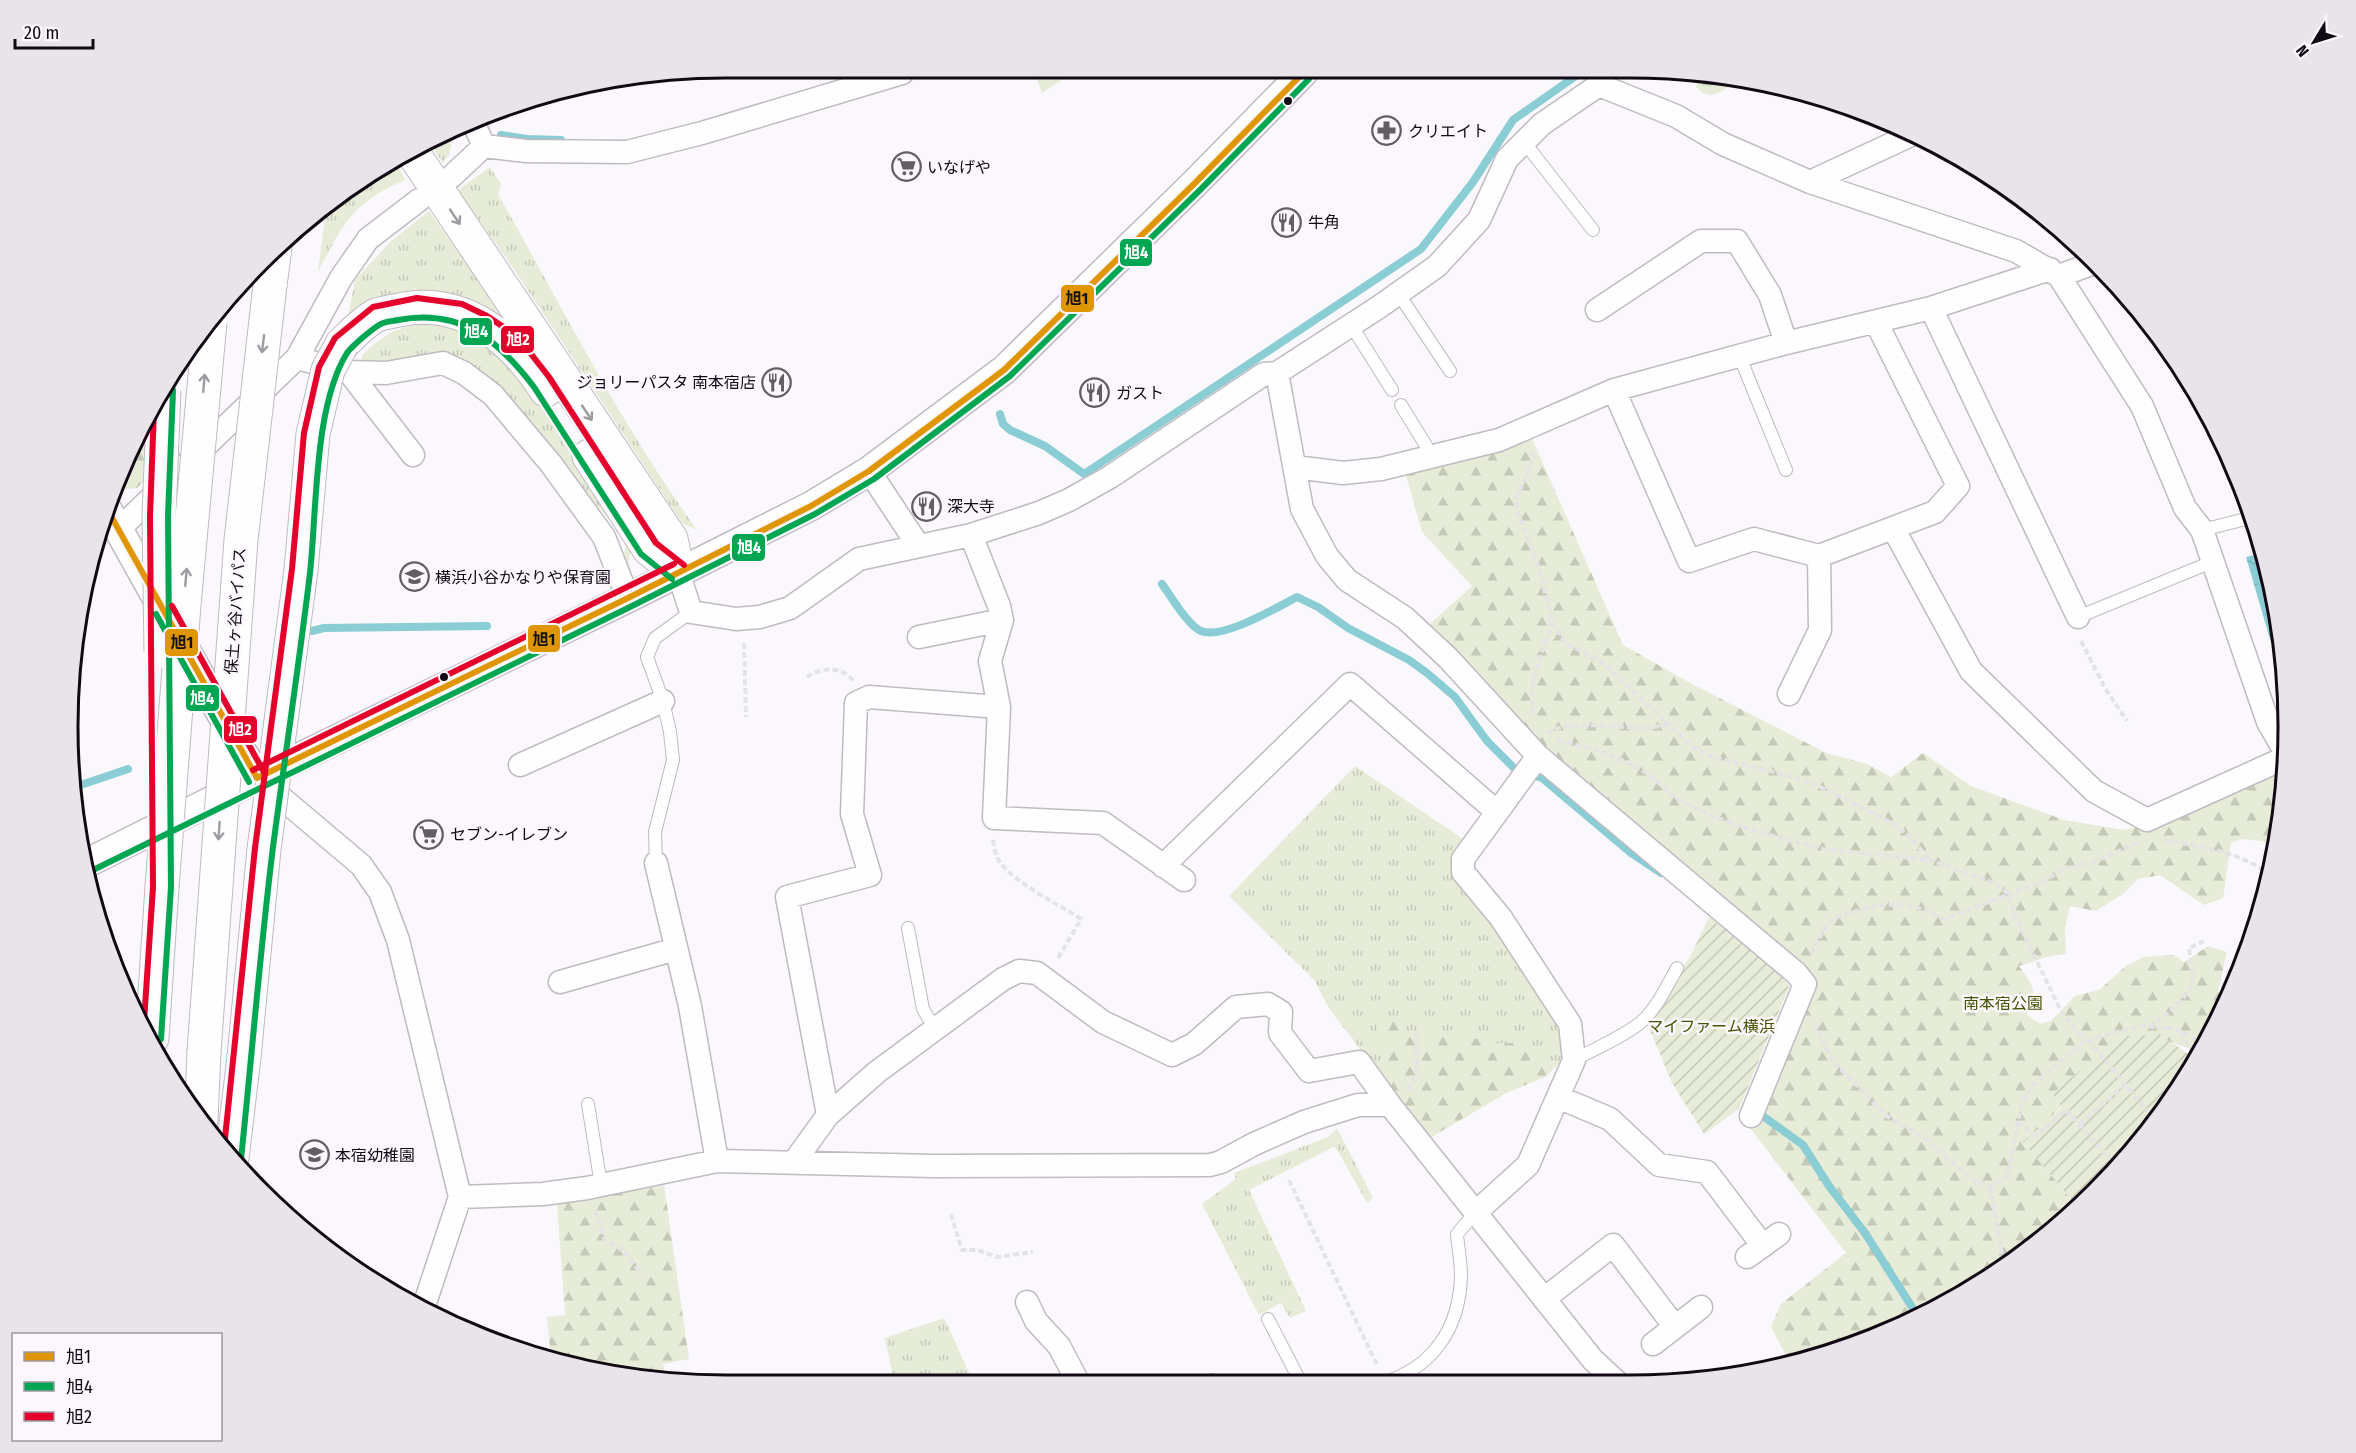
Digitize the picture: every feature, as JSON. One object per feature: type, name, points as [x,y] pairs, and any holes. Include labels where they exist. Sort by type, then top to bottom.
[{"type":"highway","points":[[416,158],[671,539],[678,572]]},
{"type":"highway","name":"保土ヶ谷バイパス","points":[[202,1107],[241,540],[273,263]]},
{"type":"highway","points":[[233,1147],[264,849],[301,570],[313,434],[328,370],[346,358],[377,315],[419,307],[460,313],[482,323],[502,337],[521,355],[541,382],[649,549],[678,572]]},
{"type":"highway","points":[[153,1028],[183,605],[209,337]]},
{"type":"highway","points":[[162,886],[159,516],[163,405]]},
{"type":"street","points":[[451,177],[484,146],[526,151],[627,152],[702,133],[885,78]]},
{"type":"street","points":[[92,861],[628,598],[811,506],[869,471],[1005,370],[1298,78]]},
{"type":"street","points":[[678,572],[691,612],[743,619],[760,617],[790,608],[859,560],[970,535],[1039,513],[1069,500],[1148,454],[1264,374],[1277,373],[1437,266],[1479,220],[1507,159],[1542,124],[1597,78],[1676,116],[1723,144],[1810,182],[2016,251],[2054,272],[2142,406],[2185,508],[2202,531],[2268,722],[2278,739]]},
{"type":"street","points":[[476,128],[484,146]]},
{"type":"street","points":[[1810,182],[1903,139]]},
{"type":"street","points":[[419,200],[368,239],[341,278],[297,358],[113,518],[257,778],[361,865],[380,892],[398,940],[460,1197],[426,1301]]},
{"type":"street","points":[[1598,310],[1701,241],[1737,241],[1770,295],[1785,343]]},
{"type":"street","points":[[1295,467],[1343,473],[1381,469],[1433,457],[1499,440],[1614,390],[2085,265]]},
{"type":"street","points":[[1930,308],[2078,617]]},
{"type":"street","points":[[1614,390],[1689,561],[1754,539],[1820,556],[1935,512],[1958,486],[1876,322]]},
{"type":"street","points":[[297,358],[346,358],[386,373],[443,363],[464,373],[493,394],[551,464],[604,537],[628,598]]},
{"type":"street","points":[[346,358],[413,455]]},
{"type":"street","points":[[1277,373],[1302,509],[1327,556],[1347,580],[1405,618],[1700,891],[1796,973],[1805,984],[1751,1116]]},
{"type":"street","points":[[869,471],[918,545]]},
{"type":"street","points":[[1893,528],[1971,671],[2094,791],[2149,829],[2277,761]]},
{"type":"street","points":[[970,535],[999,606],[1002,620],[990,661],[999,707],[994,818],[1103,823],[1184,880]]},
{"type":"street","points":[[1789,694],[1820,630],[1820,556]]},
{"type":"street","points":[[919,637],[1002,620]]},
{"type":"street","points":[[1163,866],[1350,684],[1497,812]]},
{"type":"street","points":[[828,1115],[787,897],[870,875],[852,814],[856,703],[869,697],[999,707]]},
{"type":"street","points":[[520,765],[663,701]]},
{"type":"street","points":[[1475,1213],[1528,1165],[1574,1060],[1570,1024],[1501,918],[1463,872],[1463,859],[1543,744]]},
{"type":"street","points":[[656,863],[690,1006],[717,1161]]},
{"type":"street","points":[[560,982],[676,949]]},
{"type":"street","points":[[794,1161],[828,1115],[877,1072],[1011,974],[1019,971],[1037,973],[1103,1022],[1172,1055],[1194,1044],[1236,1007],[1268,1004],[1281,1012],[1280,1033],[1309,1071],[1359,1062],[1390,1105],[1544,1299],[1594,1375]]},
{"type":"street","points":[[1558,1097],[1610,1119],[1659,1165],[1707,1172],[1763,1246]]},
{"type":"street","points":[[460,1197],[543,1194],[594,1187],[717,1161],[933,1166],[1210,1165],[1221,1162],[1254,1144],[1304,1122],[1358,1105],[1390,1105]]},
{"type":"street","points":[[1544,1299],[1613,1245],[1675,1327]]},
{"type":"street","points":[[1027,1302],[1036,1321],[1059,1346],[1074,1375]]},
{"type":"street","points":[[1653,1344],[1701,1307]]},
{"type":"lane","points":[[1524,141],[1593,230]]},
{"type":"lane","points":[[1398,294],[1450,371]]},
{"type":"lane","points":[[1351,325],[1392,390]]},
{"type":"lane","points":[[1739,356],[1786,470]]},
{"type":"lane","points":[[1401,405],[1433,457]]},
{"type":"lane","points":[[2202,531],[2244,520]]},
{"type":"lane","points":[[2078,617],[2214,561]]},
{"type":"lane","points":[[656,863],[655,832],[673,760],[663,701],[648,657],[655,638],[691,612]]},
{"type":"lane","points":[[908,927],[923,1009],[935,1029]]},
{"type":"lane","points":[[1574,1060],[1642,1021],[1665,990],[1677,968]]},
{"type":"lane","points":[[588,1104],[594,1187]]},
{"type":"lane","points":[[1406,1375],[1428,1358],[1448,1332],[1459,1298],[1461,1274],[1457,1234],[1475,1213]]},
{"type":"lane","points":[[1268,1319],[1297,1375]]},
{"type":"path","points":[[1534,457],[1516,499],[1518,513],[1539,568],[1552,623],[1567,645],[1605,665],[1693,747],[1712,757],[1812,783],[1833,793],[1894,825],[1908,835],[1930,860]]},
{"type":"path","points":[[2078,617],[2079,636],[2088,657],[2127,721]]},
{"type":"path","points":[[743,619],[746,717]]},
{"type":"path","points":[[1535,717],[1532,706],[1533,689],[1538,663],[1552,623]]},
{"type":"path","points":[[807,677],[811,674],[837,669],[848,673]]},
{"type":"path","points":[[1543,744],[1554,729],[1574,726],[1647,729],[1668,725]]},
{"type":"path","points":[[1543,744],[1598,750],[1627,762],[1650,775],[1675,798],[1710,815],[1748,829],[1823,849],[1930,860],[1997,884],[2008,894],[2016,918],[2060,1009],[2150,1113]]},
{"type":"path","points":[[994,818],[992,832],[994,851],[1000,863],[1013,875],[1081,919],[1045,980]]},
{"type":"path","points":[[1803,962],[1828,924],[1852,912],[1886,903],[1926,910],[1944,919],[2046,880],[2062,870],[2094,862],[2149,829],[2224,851],[2251,861],[2262,869]]},
{"type":"path","points":[[2149,1027],[2163,1018],[2187,992],[2192,980],[2190,948],[2204,941]]},
{"type":"path","points":[[1805,984],[1814,1022],[1831,1059],[1858,1090],[1885,1115],[1923,1137],[1974,1181],[1990,1186],[2007,1177],[2022,1103],[2034,1084],[2087,1041],[2138,1026],[2170,1028],[2197,1040]]},
{"type":"path","points":[[1390,1105],[1410,1088],[1414,1078],[1417,1067],[1416,1029]]},
{"type":"path","points":[[2182,1032],[2188,1047],[2192,1050]]},
{"type":"path","points":[[2080,1124],[2125,1085]]},
{"type":"path","points":[[2018,1122],[2036,1137],[2066,1110],[2111,1160]]},
{"type":"path","points":[[1288,1180],[1381,1375]]},
{"type":"path","points":[[1990,1186],[2003,1257]]},
{"type":"path","points":[[594,1187],[605,1241],[618,1245],[641,1275]]},
{"type":"path","points":[[951,1214],[962,1250],[977,1250],[998,1257],[1033,1252]]},
{"type":"green space","points":[[1037,78],[1064,78],[1042,93]]},
{"type":"green space","points":[[1697,82],[1729,86],[1711,95],[1696,86]]},
{"type":"green space","points":[[452,139],[449,155],[443,163],[433,148]]},
{"type":"green space","points":[[399,167],[405,180],[387,188],[361,206],[343,228],[318,272],[325,218],[366,187]]},
{"type":"green space","points":[[490,167],[501,184],[498,194],[593,365],[643,449],[697,530],[682,523],[515,271],[458,190]]},
{"type":"green space","points":[[429,211],[481,284],[518,329],[490,315],[348,317],[355,280],[391,241]]},
{"type":"green space","points":[[434,323],[455,326],[485,341],[530,385],[630,534],[632,547],[627,567],[622,563],[626,547],[617,529],[500,390],[397,363],[361,361],[362,355],[387,335],[403,328]]},
{"type":"green space","points":[[150,431],[158,468],[137,488],[123,487],[127,478]]},
{"type":"green space","name":"南本宿公園","points":[[1529,432],[1623,645],[1692,684],[1826,753],[1867,764],[1891,777],[1923,753],[1971,786],[2064,820],[2124,830],[2146,824],[2277,770],[2267,845],[2263,841],[2241,839],[2231,843],[2223,898],[2204,905],[2160,875],[2138,879],[2123,894],[2096,911],[2070,906],[2065,928],[2066,954],[2019,966],[2033,989],[2027,1015],[2040,1024],[2051,1021],[2075,996],[2099,990],[2126,966],[2144,957],[2173,955],[2184,962],[2208,946],[2227,952],[2218,992],[2220,994],[2192,1049],[2168,1041],[2160,1034],[2052,1094],[2062,1106],[2024,1143],[2072,1200],[2024,1241],[1990,1266],[1954,1288],[1878,1326],[1838,1341],[1786,1356],[1771,1327],[1781,1304],[1846,1253],[1750,1128],[1812,976],[1555,758],[1427,627],[1472,586],[1422,532],[1406,475],[1470,460]]},
{"type":"green space","points":[[1355,766],[1466,841],[1487,916],[1559,1027],[1564,1047],[1562,1060],[1547,1076],[1506,1093],[1428,1139],[1328,1007],[1315,981],[1229,896]]},
{"type":"green space","name":"マイファーム横浜","points":[[1709,917],[1783,976],[1789,987],[1739,1109],[1704,1134],[1672,1083],[1646,1021],[1690,957]]},
{"type":"green space","points":[[1384,1022],[1395,1022],[1407,1036],[1436,1034],[1469,1036],[1491,1044],[1513,1043],[1532,1050],[1547,1076],[1506,1093],[1428,1139],[1385,1080],[1387,1063],[1376,1026]]},
{"type":"green space","points":[[2160,1034],[2189,1055],[2144,1121],[2117,1154],[2072,1200],[2023,1142],[2062,1107],[2052,1094],[2126,1036]]},
{"type":"green space","points":[[1337,1128],[1373,1198],[1367,1203],[1335,1146],[1249,1190],[1306,1311],[1290,1318],[1281,1303],[1259,1315],[1202,1204],[1236,1179],[1234,1173],[1328,1137]]},
{"type":"green space","points":[[664,1185],[689,1359],[663,1364],[664,1372],[600,1363],[546,1349],[550,1349],[547,1317],[565,1315],[557,1204]]},
{"type":"green space","points":[[944,1318],[970,1375],[893,1375],[885,1338]]},
{"type":"water","points":[[2255,555],[2256,559],[2266,600],[2273,649],[2246,557]]},
{"type":"waterway","points":[[1000,414],[1003,424],[1010,430],[1045,446],[1084,474],[1421,249],[1473,182],[1513,120],[1573,78]]},
{"type":"waterway","points":[[501,135],[527,139],[561,140]]},
{"type":"waterway","points":[[1162,584],[1191,623],[1201,631],[1210,633],[1236,627],[1297,597],[1318,607],[1348,628],[1409,660],[1427,673],[1455,697],[1487,741],[1515,769],[1542,778],[1631,853],[1661,873]]},
{"type":"waterway","points":[[312,631],[324,628],[487,626]]},
{"type":"waterway","points":[[81,785],[128,769]]},
{"type":"waterway","points":[[1756,1111],[1803,1145],[1829,1186],[1865,1233],[1913,1309]]},
{"type":"transit line","name":"旭1","points":[[257,778],[628,598],[811,506],[869,471],[1004,370],[1195,183],[1298,78]]},
{"type":"transit line","name":"旭4","points":[[94,870],[632,606],[815,514],[874,479],[1010,376],[1201,189],[1309,79]]},
{"type":"transit line","name":"旭2","points":[[225,1137],[255,848],[292,569],[304,433],[319,367],[335,338],[373,307],[417,298],[462,304],[487,316],[508,330],[528,350],[549,377],[656,543],[684,565]]},
{"type":"transit line","name":"旭4","points":[[241,1156],[268,886],[310,573],[319,459],[328,401],[336,375],[347,353],[364,336],[383,323],[420,318],[441,319],[459,324],[476,331],[492,342],[534,387],[641,554],[672,579]]},
{"type":"transit line","name":"旭4","points":[[161,1039],[171,887],[168,516],[173,390]]},
{"type":"transit line","name":"旭2","points":[[145,1012],[153,887],[150,516],[153,424]]},
{"type":"transit line","name":"旭1","points":[[112,518],[257,778]]},
{"type":"transit line","name":"旭2","points":[[253,770],[674,564]]},
{"type":"transit line","name":"旭2","points":[[172,606],[265,774]]},
{"type":"transit line","name":"旭4","points":[[156,614],[249,782]]},
{"type":"place","name":"クリエイト","points":[[1387,131]]},
{"type":"place","name":"いなげや","points":[[906,167]]},
{"type":"place","name":"牛角","points":[[1287,222]]},
{"type":"place","name":"ジョリーパスタ 南本宿店","points":[[777,382]]},
{"type":"place","name":"ガスト","points":[[1095,393]]},
{"type":"place","name":"深大寺","points":[[926,506]]},
{"type":"place","name":"横浜小谷かなりや保育園","points":[[414,577]]},
{"type":"place","name":"セブン-イレブン","points":[[429,834]]},
{"type":"place","name":"本宿幼稚園","points":[[314,1155]]}]
